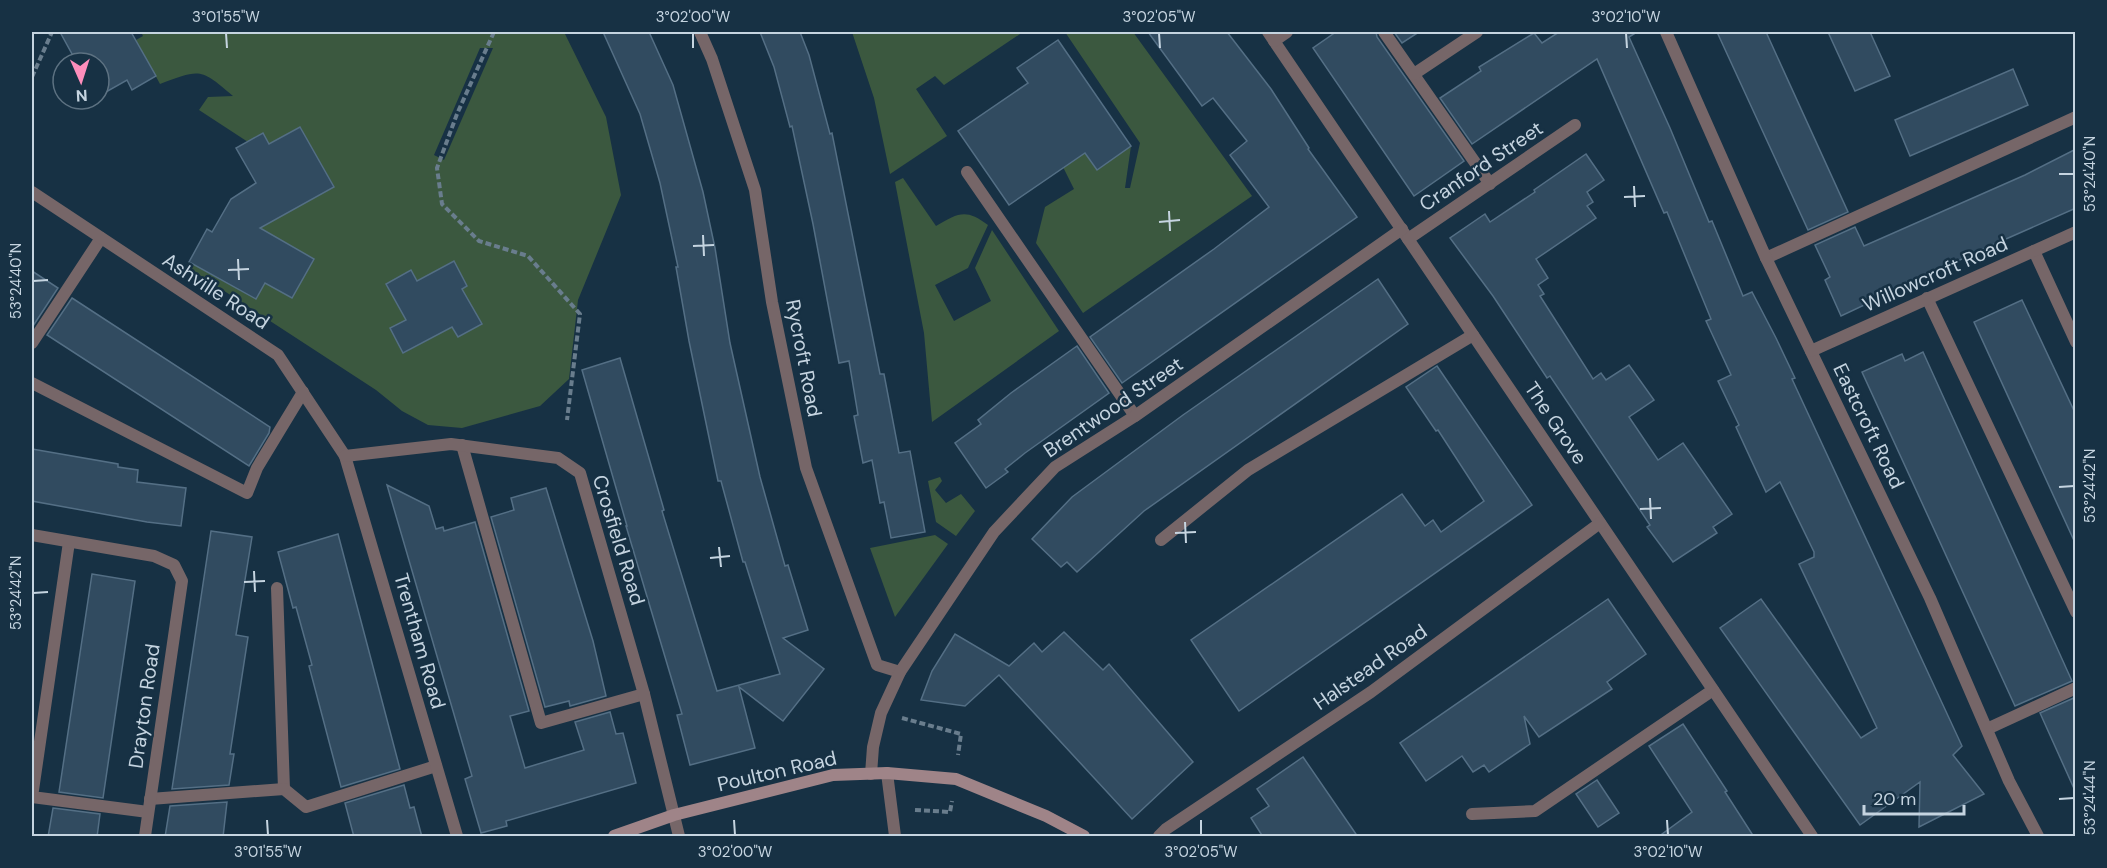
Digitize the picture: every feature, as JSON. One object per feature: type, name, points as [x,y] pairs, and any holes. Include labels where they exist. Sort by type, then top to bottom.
[{"type":"main road","name":"Poulton Road","points":[[614,837],[674,816],[833,775],[887,773],[956,779],[1046,816],[1084,837]]},
{"type":"street","name":"Rycroft Road","points":[[700,32],[712,59],[755,190],[772,302],[806,468],[877,665],[900,672]]},
{"type":"street","points":[[1271,36],[1287,32]]},
{"type":"street","points":[[1384,32],[1490,184]]},
{"type":"street","points":[[1414,74],[1477,32]]},
{"type":"street","name":"Eastcroft Road","points":[[1666,32],[1766,258],[1930,598],[2009,781],[2038,837]]},
{"type":"street","name":"The Grove","points":[[1271,36],[1812,837]]},
{"type":"street","points":[[1766,258],[2076,117]]},
{"type":"street","name":"Cranford Street","points":[[1405,234],[1490,184],[1575,125]]},
{"type":"street","points":[[967,172],[1135,416]]},
{"type":"street","name":"Ashville Road","points":[[32,192],[278,355],[345,456]]},
{"type":"street","name":"Willowcroft Road","points":[[1811,351],[2076,232]]},
{"type":"street","name":"Brentwood Street","points":[[871,774],[873,747],[881,713],[900,672],[994,532],[1055,467],[1135,416],[1405,234]]},
{"type":"street","points":[[32,343],[101,238]]},
{"type":"street","points":[[2034,251],[2076,342]]},
{"type":"street","points":[[1926,298],[2076,612]]},
{"type":"street","points":[[1161,540],[1248,470],[1473,335]]},
{"type":"street","points":[[32,383],[247,493],[257,468],[303,392]]},
{"type":"street","name":"Crosfield Road","points":[[345,456],[451,444],[558,458],[580,473],[644,694],[679,837]]},
{"type":"street","points":[[462,445],[542,723],[644,694]]},
{"type":"street","name":"Trentham Road","points":[[345,456],[457,837]]},
{"type":"street","name":"Halstead Road","points":[[1159,837],[1166,829],[1371,692],[1600,523]]},
{"type":"street","points":[[32,535],[69,542],[32,797],[149,805],[285,789]]},
{"type":"street","name":"Drayton Road","points":[[69,542],[154,556],[174,565],[182,581],[145,837]]},
{"type":"street","points":[[277,588],[285,789],[306,807],[436,766]]},
{"type":"street","points":[[1987,729],[2076,688]]},
{"type":"street","points":[[1472,814],[1535,812],[1713,690]]},
{"type":"street","points":[[887,773],[895,837]]},
{"type":"path","points":[[32,77],[52,32]]},
{"type":"path","points":[[494,32],[457,114],[437,168],[442,204],[478,241],[528,256],[580,314],[567,420]]},
{"type":"green space","points":[[141,32],[564,32],[606,117],[621,195],[578,300],[569,379],[540,406],[462,428],[428,425],[402,411],[376,390],[186,266],[189,262],[256,299],[265,283],[253,225],[334,186],[300,127],[269,144],[248,142],[199,110],[208,97],[233,96],[213,80],[200,74],[192,74],[160,84],[136,40],[143,36]],"holes":[[[480,48],[493,48],[444,160],[434,155]],[[454,261],[467,286],[462,289],[481,324],[452,327],[404,353],[390,328],[406,320],[386,284],[411,270],[417,281]]]},
{"type":"green space","points":[[852,32],[1023,32],[944,85],[935,76],[916,89],[947,136],[890,174],[874,98]]},
{"type":"green space","points":[[1065,32],[1133,32],[1252,196],[1083,313],[1036,243],[1045,207],[1074,189],[1063,167],[1085,153],[1097,169],[1131,146],[1125,188],[1130,188],[1140,143]]},
{"type":"green space","points":[[903,178],[936,226],[962,214],[974,216],[988,225],[968,268],[935,285],[954,321],[991,301],[975,268],[992,230],[1059,331],[932,422],[924,333],[895,182]]},
{"type":"green space","points":[[940,477],[942,481],[935,490],[946,503],[961,494],[975,511],[956,536],[936,522],[928,481]]},
{"type":"green space","points":[[935,535],[948,544],[895,617],[870,548]]},
{"type":"building","points":[[60,32],[131,32],[156,76],[132,90],[127,80],[111,89],[111,51],[70,51]]},
{"type":"building","points":[[603,32],[649,32],[673,85],[703,192],[715,248],[730,343],[760,477],[785,566],[788,565],[808,630],[783,638],[824,669],[783,721],[739,687],[755,748],[690,765],[677,715],[682,714],[582,370],[620,358],[664,510],[662,511],[717,691],[780,674],[745,562],[743,562],[721,481],[718,481],[660,183],[640,114]]},
{"type":"building","points":[[760,32],[800,32],[809,55],[830,134],[832,133],[880,374],[884,374],[899,453],[910,451],[925,532],[891,538],[884,502],[880,503],[872,460],[863,463],[854,416],[858,415],[849,361],[839,363],[792,126],[790,127],[774,67]]},
{"type":"building","points":[[1148,32],[1227,32],[1271,89],[1308,149],[1357,217],[1122,383],[1090,337],[1269,207],[1230,155],[1247,141],[1213,98],[1202,106]]},
{"type":"building","points":[[1336,32],[1376,32],[1377,37],[1464,161],[1414,196],[1313,48]]},
{"type":"building","points":[[1394,32],[1419,32],[1402,43]]},
{"type":"building","points":[[1559,32],[1637,32],[1629,37],[1709,222],[1712,221],[1743,296],[1752,292],[1795,378],[1792,379],[1962,746],[1953,755],[1984,794],[1919,827],[1920,782],[1860,825],[1720,628],[1761,599],[1861,738],[1877,728],[1799,564],[1814,557],[1814,552],[1780,482],[1766,492],[1736,427],[1739,425],[1718,381],[1731,375],[1706,321],[1711,319],[1667,212],[1664,213],[1597,59],[1472,144],[1440,98],[1481,71],[1479,67],[1534,33],[1542,43]]},
{"type":"building","points":[[1717,32],[1766,32],[1848,212],[1808,230]]},
{"type":"building","points":[[1828,32],[1870,32],[1890,76],[1855,91]]},
{"type":"building","points":[[1058,40],[1131,146],[1097,170],[1085,153],[1009,205],[958,131],[1028,83],[1017,68]]},
{"type":"building","points":[[2013,69],[2028,105],[1910,156],[1895,120]]},
{"type":"building","points":[[300,127],[334,187],[260,228],[314,259],[292,298],[265,283],[256,299],[189,262],[207,229],[212,232],[231,199],[256,183],[236,148],[263,133],[269,144]]},
{"type":"building","points":[[2076,149],[2076,208],[1841,316],[1825,280],[1830,277],[1815,245],[1855,227],[1864,246],[2025,175]]},
{"type":"building","points":[[1586,154],[1604,180],[1587,192],[1593,202],[1587,206],[1596,218],[1536,259],[1548,278],[1538,285],[1544,294],[1540,296],[1593,379],[1601,373],[1606,380],[1629,365],[1654,400],[1629,417],[1658,460],[1683,443],[1732,514],[1713,527],[1717,533],[1673,562],[1647,527],[1650,525],[1550,376],[1547,378],[1493,296],[1450,238],[1485,214],[1490,222]]},
{"type":"building","points":[[454,261],[467,286],[462,289],[482,324],[458,337],[452,327],[403,353],[390,328],[406,320],[386,284],[411,270],[417,281]]},
{"type":"building","points":[[32,271],[58,288],[33,326],[32,325]]},
{"type":"building","points":[[1378,279],[1408,324],[1144,511],[1077,572],[1067,562],[1061,567],[1032,539],[1072,497],[1183,415]]},
{"type":"building","points":[[72,298],[270,427],[269,433],[249,466],[47,335]]},
{"type":"building","points":[[2022,300],[2076,415],[2076,545],[1974,322]]},
{"type":"building","points":[[1077,346],[1109,393],[1025,453],[1005,469],[1008,472],[986,488],[955,443],[981,424],[978,420],[1011,393]]},
{"type":"building","points":[[1923,352],[2072,681],[2015,706],[1862,372],[1902,354],[1905,361]]},
{"type":"building","points":[[1437,366],[1532,505],[1239,711],[1191,640],[1402,494],[1425,526],[1433,520],[1441,532],[1484,501],[1438,430],[1436,431],[1406,387]]},
{"type":"building","points":[[32,449],[118,464],[118,467],[138,470],[137,482],[186,488],[181,526],[32,501]]},
{"type":"building","points":[[387,485],[429,506],[436,529],[443,527],[444,531],[475,522],[529,711],[510,716],[525,768],[584,750],[575,722],[610,712],[616,734],[623,733],[636,783],[506,821],[507,826],[481,833],[465,779],[472,776]]},
{"type":"building","points":[[546,488],[593,641],[606,696],[570,706],[569,701],[545,707],[491,517],[514,510],[511,498]]},
{"type":"building","points":[[211,531],[252,537],[236,635],[248,637],[230,754],[234,754],[229,785],[172,789]]},
{"type":"building","points":[[338,534],[400,769],[341,787],[309,666],[312,665],[278,552]]},
{"type":"building","points":[[92,574],[135,581],[103,798],[59,792]]},
{"type":"building","points":[[1608,599],[1646,654],[1607,682],[1612,689],[1539,737],[1524,716],[1530,744],[1489,772],[1484,765],[1473,772],[1462,756],[1426,781],[1400,743]]},
{"type":"building","points":[[1064,632],[1103,670],[1109,664],[1193,762],[1132,819],[999,675],[965,706],[921,700],[932,671],[955,634],[1009,666],[1034,643],[1042,652]]},
{"type":"building","points":[[2076,697],[2076,793],[2040,713]]},
{"type":"building","points":[[1683,724],[1754,837],[1658,837],[1692,812],[1649,746]]},
{"type":"building","points":[[1303,757],[1358,837],[1263,837],[1251,818],[1269,806],[1257,789]]},
{"type":"building","points":[[1597,780],[1619,813],[1598,827],[1576,794]]},
{"type":"building","points":[[404,785],[410,808],[414,807],[422,837],[354,837],[345,803]]},
{"type":"building","points":[[227,802],[223,837],[165,837],[170,806]]},
{"type":"building","points":[[53,808],[100,814],[97,837],[48,837]]}]
